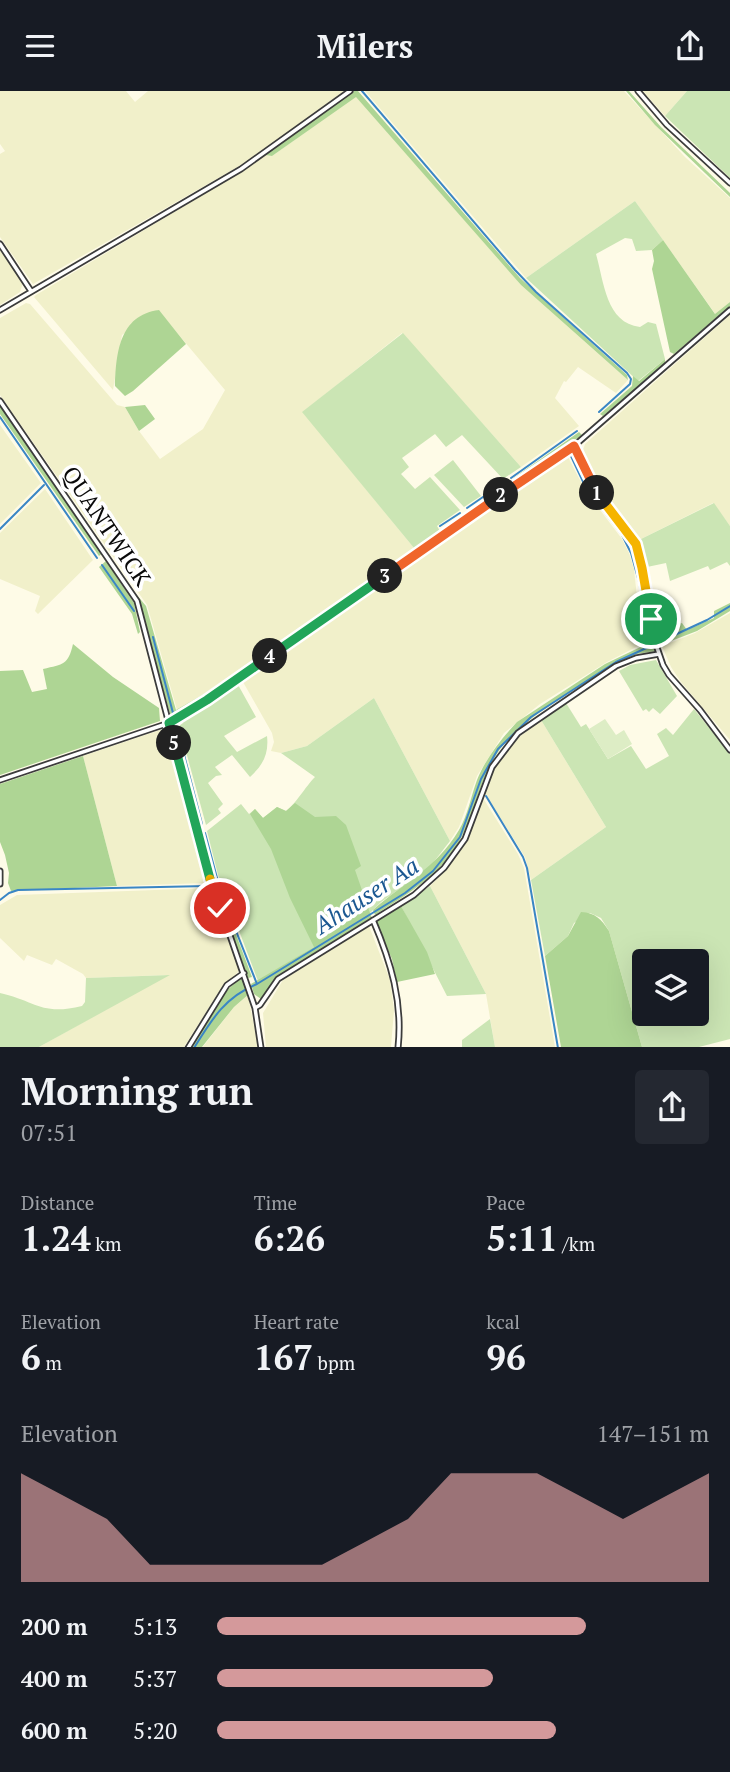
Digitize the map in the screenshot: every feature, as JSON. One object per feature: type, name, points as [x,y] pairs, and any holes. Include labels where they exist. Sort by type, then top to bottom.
[{"type":"street","points":[[0,310],[241,169],[350,91]]},
{"type":"street","points":[[638,91],[667,125],[730,184]]},
{"type":"street","points":[[0,244],[31,292]]},
{"type":"street","points":[[0,780],[169,723],[207,700],[574,446],[730,310]]},
{"type":"street","name":"QUANTWICK","points":[[0,401],[131,590],[141,615],[211,881],[250,990],[261,1047]]},
{"type":"street","points":[[574,446],[592,485],[636,544],[654,639],[668,674],[730,750]]},
{"type":"street","points":[[255,1008],[278,979],[423,888],[453,858],[470,827],[492,767],[500,753],[518,733],[617,666],[636,658],[659,654]]},
{"type":"street","points":[[0,871],[0,884]]},
{"type":"street","points":[[373,920],[396,984],[400,1006],[398,1047]]},
{"type":"street","points":[[189,1047],[227,985],[244,973]]},
{"type":"green space","points":[[0,91],[126,91],[135,102],[148,91],[344,91],[248,161],[33,284],[0,237],[0,154],[5,151],[0,144]]},
{"type":"green space","points":[[354,91],[358,91],[520,278],[627,375],[628,380],[521,285],[356,97],[272,156],[265,155]]},
{"type":"green space","points":[[365,91],[624,91],[685,157],[730,198],[730,302],[716,315],[635,201],[526,278]]},
{"type":"green space","points":[[626,91],[629,91],[661,127],[730,193],[730,197],[655,125]]},
{"type":"green space","points":[[643,91],[687,91],[665,116]]},
{"type":"green space","points":[[687,91],[730,91],[730,178],[665,116]]},
{"type":"green space","points":[[356,96],[521,285],[628,380],[616,393],[578,367],[566,382],[564,381],[555,398],[579,426],[521,467],[402,333],[303,412],[414,548],[177,710],[147,605],[0,395],[0,318],[26,303],[30,304],[117,405],[125,407],[160,459],[203,429],[225,390],[158,310],[122,335],[113,390],[34,297],[265,155],[272,156]]},
{"type":"green space","points":[[635,201],[663,240],[652,250],[636,251],[632,239],[625,238],[596,254],[604,288],[613,310],[629,324],[640,327],[648,322],[656,324],[665,359],[638,381],[526,278]]},
{"type":"green space","points":[[663,240],[715,314],[730,302],[730,306],[674,354],[670,352],[652,269],[652,250]]},
{"type":"green space","points":[[0,248],[23,283],[20,292],[0,305]]},
{"type":"green space","points":[[159,310],[186,344],[125,396],[115,386],[122,338],[135,319]]},
{"type":"green space","points":[[730,315],[730,526],[713,503],[639,540],[602,495],[585,461],[585,444]]},
{"type":"green space","points":[[403,333],[521,467],[503,479],[462,435],[446,447],[435,434],[402,458],[409,467],[401,474],[415,489],[430,477],[460,510],[437,526],[440,531],[414,548],[302,412]]},
{"type":"green space","points":[[665,359],[665,364],[603,416],[600,414],[632,386],[633,376],[639,381]]},
{"type":"green space","points":[[0,405],[103,553],[99,556],[0,414]]},
{"type":"green space","points":[[145,405],[155,419],[139,431],[125,407]]},
{"type":"green space","points":[[0,425],[41,483],[0,524]]},
{"type":"green space","points":[[579,432],[582,435],[508,484],[508,482]]},
{"type":"green space","points":[[567,455],[585,490],[622,539],[629,553],[646,642],[607,662],[540,704],[504,733],[477,776],[459,827],[450,841],[374,698],[307,746],[281,753],[271,751],[274,742],[272,733],[243,682],[244,677]]},
{"type":"green space","points":[[453,460],[481,496],[464,507],[434,475]]},
{"type":"green space","points":[[45,489],[93,560],[38,614],[35,611],[40,596],[0,579],[0,533]]},
{"type":"green space","points":[[714,503],[730,526],[730,566],[727,562],[710,570],[708,566],[670,581],[666,563],[647,567],[639,540]]},
{"type":"green space","points":[[463,515],[272,651],[270,649]]},
{"type":"green space","points":[[106,561],[134,603],[140,632],[138,634],[132,614],[99,567]]},
{"type":"green space","points":[[136,594],[146,606],[176,710],[265,652],[266,655],[202,700],[171,717]]},
{"type":"green space","points":[[730,603],[730,611],[697,631],[658,646],[655,631],[682,623],[687,630],[714,618],[714,611]]},
{"type":"green space","points":[[730,613],[730,740],[681,682],[662,646],[695,633]]},
{"type":"green space","points":[[653,641],[656,651],[637,654],[623,660],[591,679],[539,713],[509,739],[492,762],[467,826],[445,861],[424,881],[375,915],[373,910],[430,865],[450,844],[462,824],[485,764],[517,722],[605,664]]},
{"type":"green space","points":[[73,644],[113,677],[159,708],[160,721],[0,775],[0,671],[23,670],[32,692],[47,689],[43,669],[64,663]]},
{"type":"green space","points":[[656,660],[677,696],[660,714],[653,708],[649,712],[646,709],[643,711],[619,671],[630,665]]},
{"type":"green space","points":[[237,683],[256,717],[224,736],[237,752],[267,736],[266,754],[262,764],[250,777],[232,755],[215,767],[222,775],[216,776],[208,783],[223,804],[218,809],[221,813],[206,825],[179,726],[184,718]]},
{"type":"green space","points":[[374,698],[450,841],[429,868],[370,913],[258,981],[218,875],[207,831],[241,804],[249,814],[255,809],[263,818],[277,807],[286,811],[315,777],[281,753],[307,746]]},
{"type":"green space","points":[[566,703],[581,727],[586,724],[608,759],[631,746],[646,769],[669,756],[657,734],[666,728],[673,735],[694,709],[730,754],[730,1039],[699,1047],[642,1047],[636,1026],[709,1026],[709,949],[632,949],[632,1012],[609,931],[601,918],[590,913],[574,923],[568,936],[545,956],[531,880],[606,827],[541,720]]},
{"type":"green space","points":[[605,719],[616,735],[624,730],[632,744],[608,759],[589,729]]},
{"type":"green space","points":[[541,720],[606,827],[531,880],[525,857],[484,792],[494,768],[509,745]]},
{"type":"green space","points":[[160,730],[167,734],[206,883],[117,886],[83,756]]},
{"type":"green space","points":[[83,756],[117,886],[11,891],[0,842],[0,784]]},
{"type":"green space","points":[[483,798],[524,868],[555,1047],[495,1047],[486,994],[430,886],[460,851]]},
{"type":"green space","points":[[295,803],[315,817],[336,816],[346,825],[361,866],[355,870],[372,919],[277,979],[261,999],[254,994],[251,984],[314,947],[290,898],[271,849],[250,814],[255,809],[263,818],[277,807],[286,811]]},
{"type":"green space","points":[[201,837],[204,837],[217,884],[252,977],[248,978],[219,898]]},
{"type":"green space","points":[[430,886],[486,994],[447,996],[401,906]]},
{"type":"green space","points":[[210,888],[238,972],[218,993],[184,1047],[39,1047],[167,975],[86,978],[56,959],[52,965],[27,955],[24,961],[0,938],[0,905],[17,895]]},
{"type":"green space","points":[[401,906],[427,952],[435,974],[397,982],[392,959],[376,922]]},
{"type":"green space","points":[[581,912],[598,917],[609,931],[632,1012],[632,1026],[636,1026],[642,1047],[561,1047],[545,956],[568,936]]},
{"type":"green space","points":[[369,926],[390,980],[394,1010],[391,1047],[266,1047],[263,1013],[283,980]]},
{"type":"green space","points":[[170,975],[39,1047],[0,1047],[0,993],[39,1006],[68,1009],[82,1006],[85,1002],[86,978]]},
{"type":"green space","points":[[244,977],[249,994],[234,1007],[202,1047],[193,1047],[220,999]]},
{"type":"green space","points":[[248,995],[258,1047],[203,1047],[234,1007]]},
{"type":"green space","points":[[490,1019],[495,1047],[462,1047],[462,1040]]},
{"type":"waterway","points":[[362,91],[515,270],[627,373],[631,379],[630,384],[599,412]]},
{"type":"waterway","points":[[0,417],[97,558]]},
{"type":"waterway","points":[[511,478],[577,431]]},
{"type":"waterway","points":[[570,454],[586,488],[622,535],[631,553],[639,582],[648,640]]},
{"type":"waterway","points":[[0,529],[44,485]]},
{"type":"waterway","points":[[467,508],[499,486]]},
{"type":"waterway","points":[[440,526],[460,513]]},
{"type":"waterway","points":[[102,565],[134,611]]},
{"type":"waterway","name":"Ahauser Aa","points":[[195,1047],[213,1018],[236,995],[405,893],[433,871],[460,837],[481,779],[498,749],[531,717],[616,662],[707,620],[730,606]]},
{"type":"waterway","points":[[153,637],[173,713]]},
{"type":"waterway","points":[[176,724],[202,824]]},
{"type":"waterway","points":[[486,796],[527,868],[558,1047]]},
{"type":"waterway","points":[[205,833],[221,893],[257,984]]},
{"type":"waterway","points":[[0,900],[18,890],[207,886]]},
{"type":"route","points":[[220,908],[206,866],[169,723],[207,700],[574,446],[592,485],[636,544],[651,619]]}]
